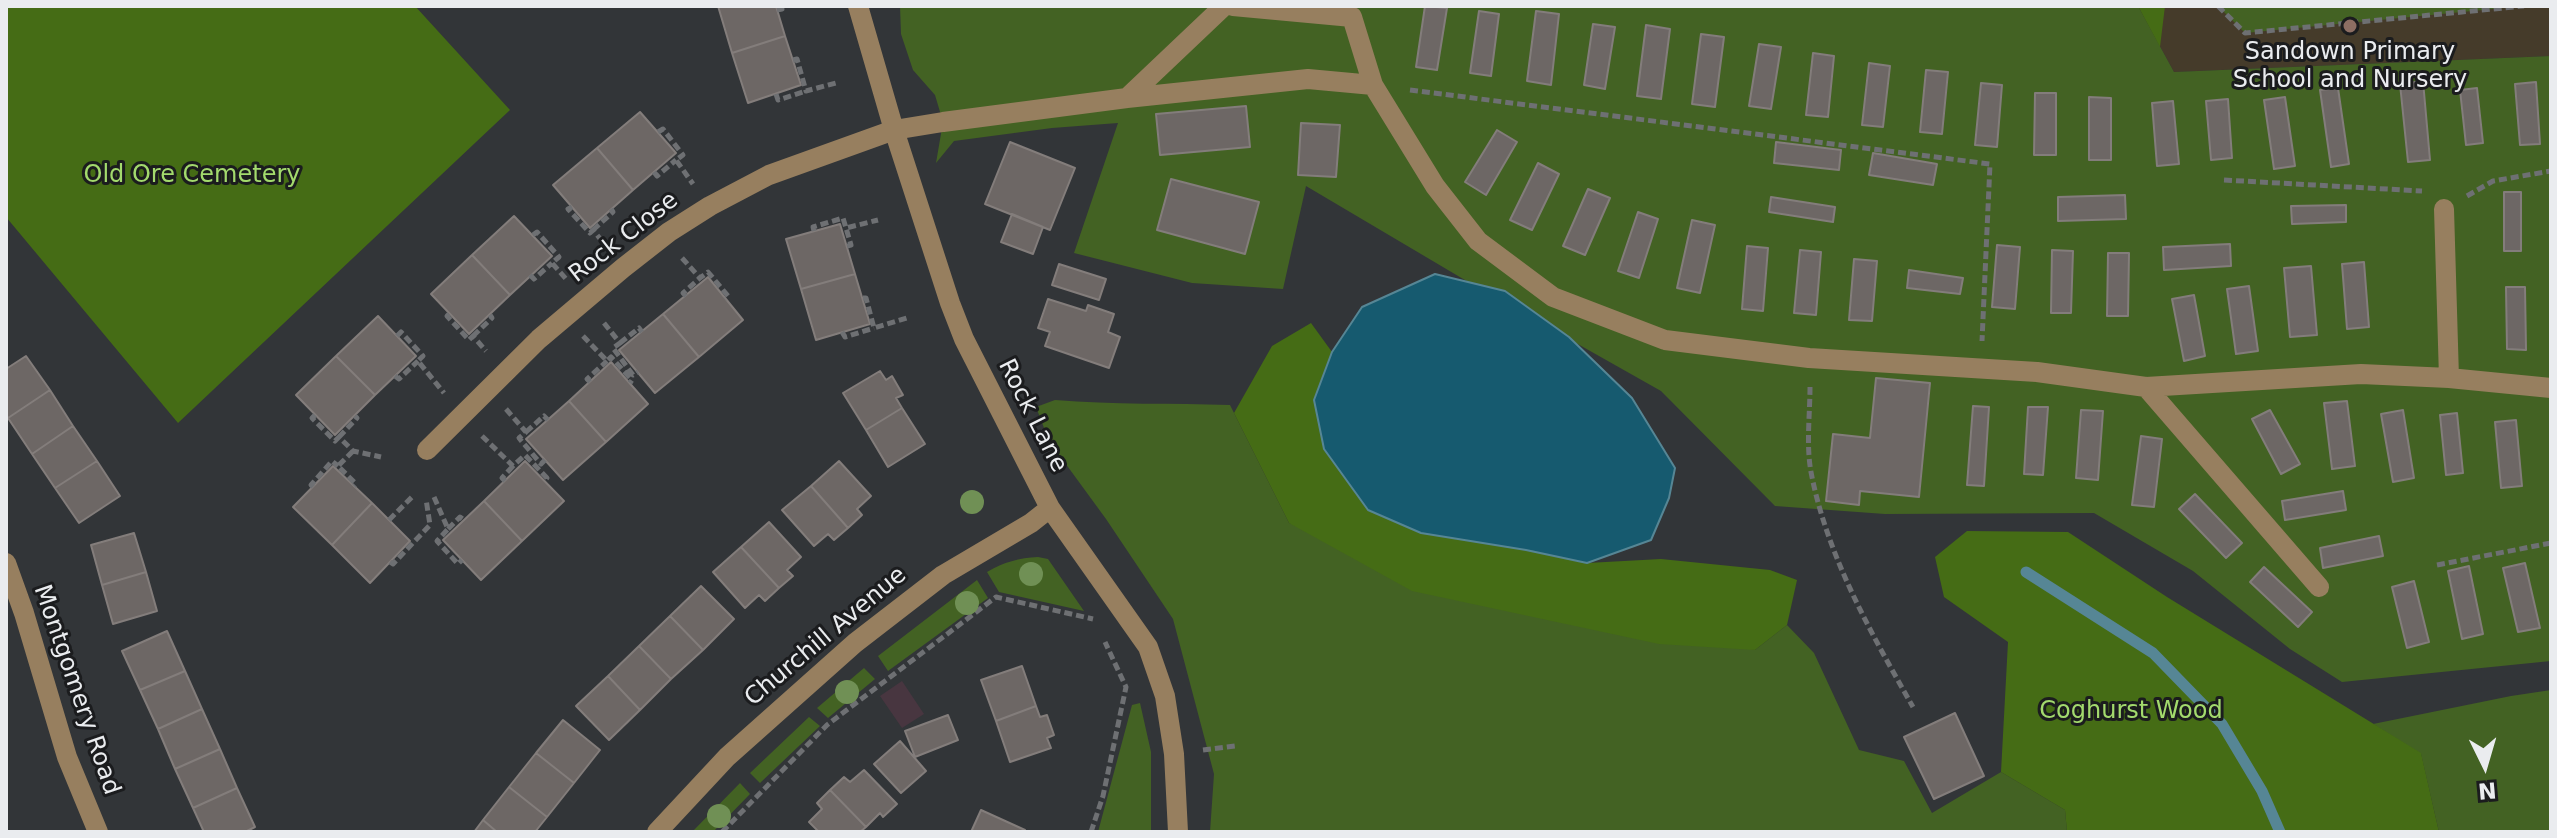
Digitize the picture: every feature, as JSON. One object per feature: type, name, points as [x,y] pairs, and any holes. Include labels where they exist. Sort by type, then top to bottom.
[{"type":"street","name":"Rock Lane","points":[[858,6],[894,130],[964,339],[1050,508],[1148,647],[1165,696],[1174,754],[1178,832]]},
{"type":"street","points":[[1127,98],[1224,6]]},
{"type":"street","points":[[1233,6],[1352,17],[1373,85],[1435,186],[1478,241],[1553,297],[1665,340],[1809,358],[2037,372],[2146,387],[2361,374],[2449,378],[2551,388]]},
{"type":"street","name":"Rock Close","points":[[427,450],[539,339],[669,232],[769,175],[894,130],[1127,98],[1308,79],[1373,85]]},
{"type":"street","points":[[2444,209],[2449,378]]},
{"type":"street","points":[[2146,387],[2319,587]]},
{"type":"street","name":"Churchill Avenue","points":[[657,832],[727,757],[855,643],[943,575],[1031,523],[1050,508]]},
{"type":"street","name":"Montgomery Road","points":[[6,563],[67,757],[98,832]]},
{"type":"path","points":[[2218,6],[2245,33],[2524,6]]},
{"type":"path","points":[[793,60],[797,59],[806,91]]},
{"type":"path","points":[[776,94],[778,100],[836,83]]},
{"type":"path","points":[[1373,85],[1990,164],[1981,369]]},
{"type":"path","points":[[654,172],[657,176],[683,155],[663,129],[658,132]]},
{"type":"path","points":[[676,160],[701,194]]},
{"type":"path","points":[[2224,180],[2424,191],[2444,209],[2493,181],[2551,171]]},
{"type":"path","points":[[572,207],[568,209],[590,233],[613,212],[611,209]]},
{"type":"path","points":[[814,231],[813,227],[843,218],[851,245],[847,246]]},
{"type":"path","points":[[846,228],[878,220]]},
{"type":"path","points":[[593,230],[614,256]]},
{"type":"path","points":[[530,275],[534,279],[559,257],[537,232],[533,235]]},
{"type":"path","points":[[673,248],[700,278]]},
{"type":"path","points":[[552,263],[576,290]]},
{"type":"path","points":[[686,296],[683,293],[708,272],[728,296],[725,299]]},
{"type":"path","points":[[863,298],[866,298],[874,328]]},
{"type":"path","points":[[595,312],[620,343]]},
{"type":"path","points":[[449,314],[447,316],[469,340],[492,318],[490,315]]},
{"type":"path","points":[[842,332],[845,337],[910,317]]},
{"type":"path","points":[[638,372],[633,375],[613,348],[639,328],[642,332]]},
{"type":"path","points":[[577,329],[607,361]]},
{"type":"path","points":[[395,376],[399,379],[423,356],[401,332],[397,336]]},
{"type":"path","points":[[473,336],[495,361]]},
{"type":"path","points":[[590,382],[587,379],[611,357],[632,380],[630,383]]},
{"type":"path","points":[[1809,358],[1810,469],[1826,533],[1875,640],[1913,707]]},
{"type":"path","points":[[418,361],[452,403]]},
{"type":"path","points":[[500,402],[526,432]]},
{"type":"path","points":[[315,415],[312,418],[335,441],[357,418],[355,416]]},
{"type":"path","points":[[545,460],[541,464],[519,438],[544,416],[548,420]]},
{"type":"path","points":[[474,428],[513,466]]},
{"type":"path","points":[[339,437],[353,451],[381,457]]},
{"type":"path","points":[[338,466],[353,451]]},
{"type":"path","points":[[505,481],[502,478],[525,455],[547,478],[544,481]]},
{"type":"path","points":[[313,487],[311,485],[332,461],[356,484],[354,486]]},
{"type":"path","points":[[389,520],[412,497]]},
{"type":"path","points":[[434,497],[448,529]]},
{"type":"path","points":[[390,562],[393,564],[430,525],[426,499]]},
{"type":"path","points":[[462,560],[458,564],[437,541],[460,517],[464,520]]},
{"type":"path","points":[[2437,565],[2551,543]]},
{"type":"path","points":[[722,832],[827,725],[996,597],[1095,620]]},
{"type":"path","points":[[1091,832],[1103,796],[1126,687],[1101,633]]},
{"type":"shaded area","name":"Sandown Primary School and Nursery","points":[[2138,6],[2551,6],[2551,56],[2174,72]]},
{"type":"shaded area","points":[[902,681],[924,714],[902,728],[880,696]]},
{"type":"green space","name":"Old Ore Cemetery","points":[[6,6],[415,6],[510,110],[178,423],[6,217]]},
{"type":"green space","points":[[900,6],[2138,6],[2174,72],[2551,56],[2551,661],[2342,682],[2290,649],[2193,571],[2094,513],[1885,514],[1775,506],[1661,391],[1306,186],[1283,289],[1192,283],[1074,253],[1118,123],[954,141],[936,163],[943,122],[935,95],[913,70],[901,34]]},
{"type":"green space","points":[[2138,6],[2165,6],[2160,47]]},
{"type":"green space","points":[[2218,6],[2524,6],[2245,33]]},
{"type":"green space","points":[[1311,323],[1332,352],[1314,400],[1526,550],[1587,563],[1661,559],[1770,570],[1797,580],[1787,625],[1755,650],[1659,644],[1412,591],[1289,523],[1234,413],[1272,346]]},
{"type":"green space","points":[[1055,400],[1230,405],[1289,523],[1755,650],[1787,625],[1814,653],[1859,750],[1904,761],[1932,813],[2001,772],[2065,810],[2067,832],[1210,832],[1214,774],[1173,619],[1049,441],[1036,407]]},
{"type":"green space","name":"Coghurst Wood","points":[[1967,531],[2068,532],[2167,597],[2421,753],[2439,832],[2067,832],[2065,810],[2001,772],[2008,642],[1944,597],[1935,557]]},
{"type":"green space","points":[[1038,557],[1048,559],[1084,611],[999,592],[987,572],[1012,561]]},
{"type":"green space","points":[[977,580],[988,598],[888,671],[878,656]]},
{"type":"green space","points":[[864,668],[875,679],[828,718],[817,708]]},
{"type":"green space","points":[[2551,690],[2551,832],[2439,832],[2421,754],[2373,724],[2511,696]]},
{"type":"green space","points":[[1140,703],[1151,752],[1151,832],[1098,832],[1132,705]]},
{"type":"green space","points":[[809,717],[820,726],[760,783],[750,773]]},
{"type":"green space","points":[[740,783],[750,794],[713,832],[692,832]]},
{"type":"water","points":[[1435,274],[1505,291],[1569,337],[1632,398],[1675,468],[1669,498],[1651,540],[1587,563],[1421,533],[1368,510],[1324,449],[1314,400],[1332,352],[1362,307]]},
{"type":"building","points":[[718,6],[776,6],[785,36],[732,53]]},
{"type":"building","points":[[1425,6],[1447,8],[1437,70],[1416,67]]},
{"type":"building","points":[[1479,11],[1499,14],[1491,76],[1470,73]]},
{"type":"building","points":[[1536,11],[1559,14],[1551,85],[1527,81]]},
{"type":"building","points":[[1593,24],[1615,27],[1605,89],[1584,85]]},
{"type":"building","points":[[1646,25],[1670,29],[1661,99],[1637,96]]},
{"type":"building","points":[[1701,34],[1724,37],[1715,107],[1692,104]]},
{"type":"building","points":[[785,36],[801,85],[748,103],[732,53]]},
{"type":"building","points":[[1759,44],[1781,47],[1771,109],[1749,106]]},
{"type":"building","points":[[1813,53],[1834,56],[1828,117],[1806,115]]},
{"type":"building","points":[[1869,63],[1890,66],[1883,127],[1862,125]]},
{"type":"building","points":[[1926,70],[1948,72],[1942,134],[1920,132]]},
{"type":"building","points":[[2423,81],[2430,160],[2408,162],[2400,84]]},
{"type":"building","points":[[2536,82],[2540,144],[2520,145],[2515,84]]},
{"type":"building","points":[[1981,83],[2002,85],[1997,147],[1975,145]]},
{"type":"building","points":[[2338,88],[2349,164],[2331,167],[2320,90]]},
{"type":"building","points":[[2477,88],[2483,143],[2466,145],[2460,90]]},
{"type":"building","points":[[2035,93],[2056,93],[2056,155],[2034,155]]},
{"type":"building","points":[[2089,97],[2111,98],[2111,160],[2089,160]]},
{"type":"building","points":[[2285,97],[2295,166],[2274,169],[2264,100]]},
{"type":"building","points":[[2228,99],[2232,158],[2211,160],[2206,101]]},
{"type":"building","points":[[2173,101],[2179,164],[2157,166],[2152,103]]},
{"type":"building","points":[[1246,106],[1250,147],[1160,155],[1156,114]]},
{"type":"building","points":[[640,112],[676,153],[633,190],[597,148]]},
{"type":"building","points":[[1301,123],[1340,125],[1336,177],[1298,175]]},
{"type":"building","points":[[1497,130],[1517,142],[1486,195],[1465,182]]},
{"type":"building","points":[[1010,142],[1075,168],[1050,230],[985,204]]},
{"type":"building","points":[[1776,142],[1841,150],[1839,170],[1774,163]]},
{"type":"building","points":[[597,148],[633,190],[590,228],[553,185]]},
{"type":"building","points":[[1873,153],[1937,164],[1933,185],[1869,175]]},
{"type":"building","points":[[1538,163],[1559,174],[1532,230],[1510,220]]},
{"type":"building","points":[[1171,179],[1259,202],[1245,254],[1157,230]]},
{"type":"building","points":[[1588,189],[1610,198],[1585,255],[1563,246]]},
{"type":"building","points":[[2504,192],[2521,192],[2521,251],[2504,251]]},
{"type":"building","points":[[2125,195],[2126,219],[2058,221],[2058,197]]},
{"type":"building","points":[[1771,197],[1835,207],[1833,222],[1769,212]]},
{"type":"building","points":[[2346,205],[2346,222],[2292,224],[2291,206]]},
{"type":"building","points":[[1638,212],[1658,219],[1639,278],[1618,271]]},
{"type":"building","points":[[1012,214],[1043,227],[1033,254],[1001,242]]},
{"type":"building","points":[[514,216],[552,256],[510,295],[472,255]]},
{"type":"building","points":[[1692,220],[1715,225],[1700,293],[1677,288]]},
{"type":"building","points":[[840,224],[855,274],[801,289],[786,239]]},
{"type":"building","points":[[2230,244],[2231,266],[2164,270],[2163,247]]},
{"type":"building","points":[[1997,245],[2020,247],[2015,309],[1992,307]]},
{"type":"building","points":[[1747,246],[1768,248],[1763,311],[1742,309]]},
{"type":"building","points":[[1800,250],[1821,252],[1816,315],[1794,313]]},
{"type":"building","points":[[2052,250],[2073,251],[2071,313],[2051,313]]},
{"type":"building","points":[[2108,253],[2129,253],[2128,316],[2107,316]]},
{"type":"building","points":[[472,255],[510,295],[469,334],[431,294]]},
{"type":"building","points":[[1854,259],[1877,261],[1872,321],[1849,320]]},
{"type":"building","points":[[2364,262],[2369,327],[2347,329],[2342,264]]},
{"type":"building","points":[[1059,264],[1106,279],[1099,300],[1052,285]]},
{"type":"building","points":[[2311,266],[2317,335],[2290,337],[2284,268]]},
{"type":"building","points":[[1909,270],[1963,278],[1960,294],[1907,288]]},
{"type":"building","points":[[855,274],[870,324],[816,340],[801,289]]},
{"type":"building","points":[[708,277],[743,320],[699,357],[663,314]]},
{"type":"building","points":[[2249,286],[2258,351],[2236,354],[2227,289]]},
{"type":"building","points":[[2506,287],[2525,287],[2526,350],[2507,349]]},
{"type":"building","points":[[2194,295],[2205,356],[2184,361],[2172,299]]},
{"type":"building","points":[[1048,299],[1086,311],[1088,305],[1114,314],[1108,332],[1120,337],[1109,368],[1045,346],[1050,332],[1038,328]]},
{"type":"building","points":[[663,314],[699,357],[655,393],[619,350]]},
{"type":"building","points":[[378,316],[416,356],[375,395],[336,356]]},
{"type":"building","points":[[26,356],[50,390],[8,418],[6,369]]},
{"type":"building","points":[[336,356],[375,395],[335,435],[296,395]]},
{"type":"building","points":[[611,362],[648,404],[606,442],[569,401]]},
{"type":"building","points":[[880,371],[886,380],[892,376],[903,395],[896,398],[902,408],[866,430],[843,393]]},
{"type":"building","points":[[1876,378],[1930,383],[1919,497],[1860,491],[1859,505],[1826,501],[1833,434],[1870,438]]},
{"type":"building","points":[[50,390],[73,426],[32,454],[8,418]]},
{"type":"building","points":[[569,401],[606,442],[563,480],[526,439]]},
{"type":"building","points":[[2347,401],[2355,466],[2332,469],[2324,403]]},
{"type":"building","points":[[1973,406],[1989,407],[1984,486],[1967,485]]},
{"type":"building","points":[[2028,407],[2048,407],[2043,475],[2024,474]]},
{"type":"building","points":[[902,408],[925,444],[888,467],[866,430]]},
{"type":"building","points":[[2081,410],[2103,411],[2098,480],[2076,478]]},
{"type":"building","points":[[2270,410],[2300,464],[2281,474],[2252,419]]},
{"type":"building","points":[[2403,410],[2414,478],[2393,482],[2381,414]]},
{"type":"building","points":[[2457,413],[2463,473],[2446,475],[2440,415]]},
{"type":"building","points":[[2516,420],[2522,486],[2501,488],[2495,422]]},
{"type":"building","points":[[73,426],[97,461],[55,488],[32,454]]},
{"type":"building","points":[[2141,436],[2162,439],[2154,507],[2132,505]]},
{"type":"building","points":[[97,461],[120,496],[79,523],[55,488]]},
{"type":"building","points":[[525,461],[564,501],[522,541],[484,501]]},
{"type":"building","points":[[839,461],[871,496],[857,509],[862,515],[848,528],[811,486]]},
{"type":"building","points":[[333,466],[372,503],[332,545],[293,507]]},
{"type":"building","points":[[811,486],[848,528],[834,540],[828,534],[814,546],[782,510]]},
{"type":"building","points":[[2343,491],[2346,510],[2285,520],[2282,501]]},
{"type":"building","points":[[2195,494],[2242,543],[2226,558],[2179,509]]},
{"type":"building","points":[[484,501],[522,541],[481,580],[443,540]]},
{"type":"building","points":[[372,503],[410,541],[370,583],[332,545]]},
{"type":"building","points":[[769,522],[801,557],[787,570],[793,576],[779,588],[741,547]]},
{"type":"building","points":[[134,533],[146,572],[102,585],[91,545]]},
{"type":"building","points":[[2379,536],[2383,556],[2323,568],[2320,548]]},
{"type":"building","points":[[741,547],[779,588],[765,601],[759,595],[745,608],[713,572]]},
{"type":"building","points":[[2525,563],[2540,628],[2518,632],[2503,568]]},
{"type":"building","points":[[2469,566],[2483,634],[2462,639],[2448,571]]},
{"type":"building","points":[[2264,567],[2312,612],[2298,627],[2250,582]]},
{"type":"building","points":[[146,572],[157,611],[113,624],[102,585]]},
{"type":"building","points":[[2414,581],[2429,642],[2407,648],[2392,587]]},
{"type":"building","points":[[701,586],[734,619],[703,650],[670,616]]},
{"type":"building","points":[[670,616],[703,650],[671,679],[639,646]]},
{"type":"building","points":[[167,631],[185,671],[140,690],[122,651]]},
{"type":"building","points":[[639,646],[671,679],[640,710],[608,676]]},
{"type":"building","points":[[1022,666],[1036,706],[996,721],[981,680]]},
{"type":"building","points":[[185,671],[202,709],[158,729],[140,690]]},
{"type":"building","points":[[608,676],[640,710],[609,740],[576,706]]},
{"type":"building","points":[[1036,706],[1040,717],[1047,715],[1054,735],[1047,738],[1051,748],[1010,762],[996,721]]},
{"type":"building","points":[[202,709],[220,749],[175,769],[158,729]]},
{"type":"building","points":[[1955,713],[1984,776],[1934,799],[1904,737]]},
{"type":"building","points":[[948,715],[958,740],[915,757],[905,731]]},
{"type":"building","points":[[563,720],[600,750],[574,783],[536,753]]},
{"type":"building","points":[[900,741],[926,771],[901,793],[874,764]]},
{"type":"building","points":[[220,749],[237,788],[193,808],[175,769]]},
{"type":"building","points":[[536,753],[574,783],[547,817],[509,787]]},
{"type":"building","points":[[864,770],[897,804],[883,817],[880,813],[866,827],[830,790],[844,777],[850,782]]},
{"type":"building","points":[[509,787],[547,817],[535,832],[497,832],[483,820]]},
{"type":"building","points":[[237,788],[255,827],[245,832],[204,832],[193,808]]},
{"type":"building","points":[[830,790],[866,827],[860,832],[819,832],[809,822],[822,809],[817,803]]},
{"type":"building","points":[[981,810],[1025,830],[971,832]]},
{"type":"building","points":[[483,820],[497,832],[474,832]]},
{"type":"waterway","points":[[2026,572],[2153,653],[2222,724],[2262,791],[2280,832]]},
{"type":"place","name":"Sandown Primary School and Nursery","points":[[2350,26]]}]
